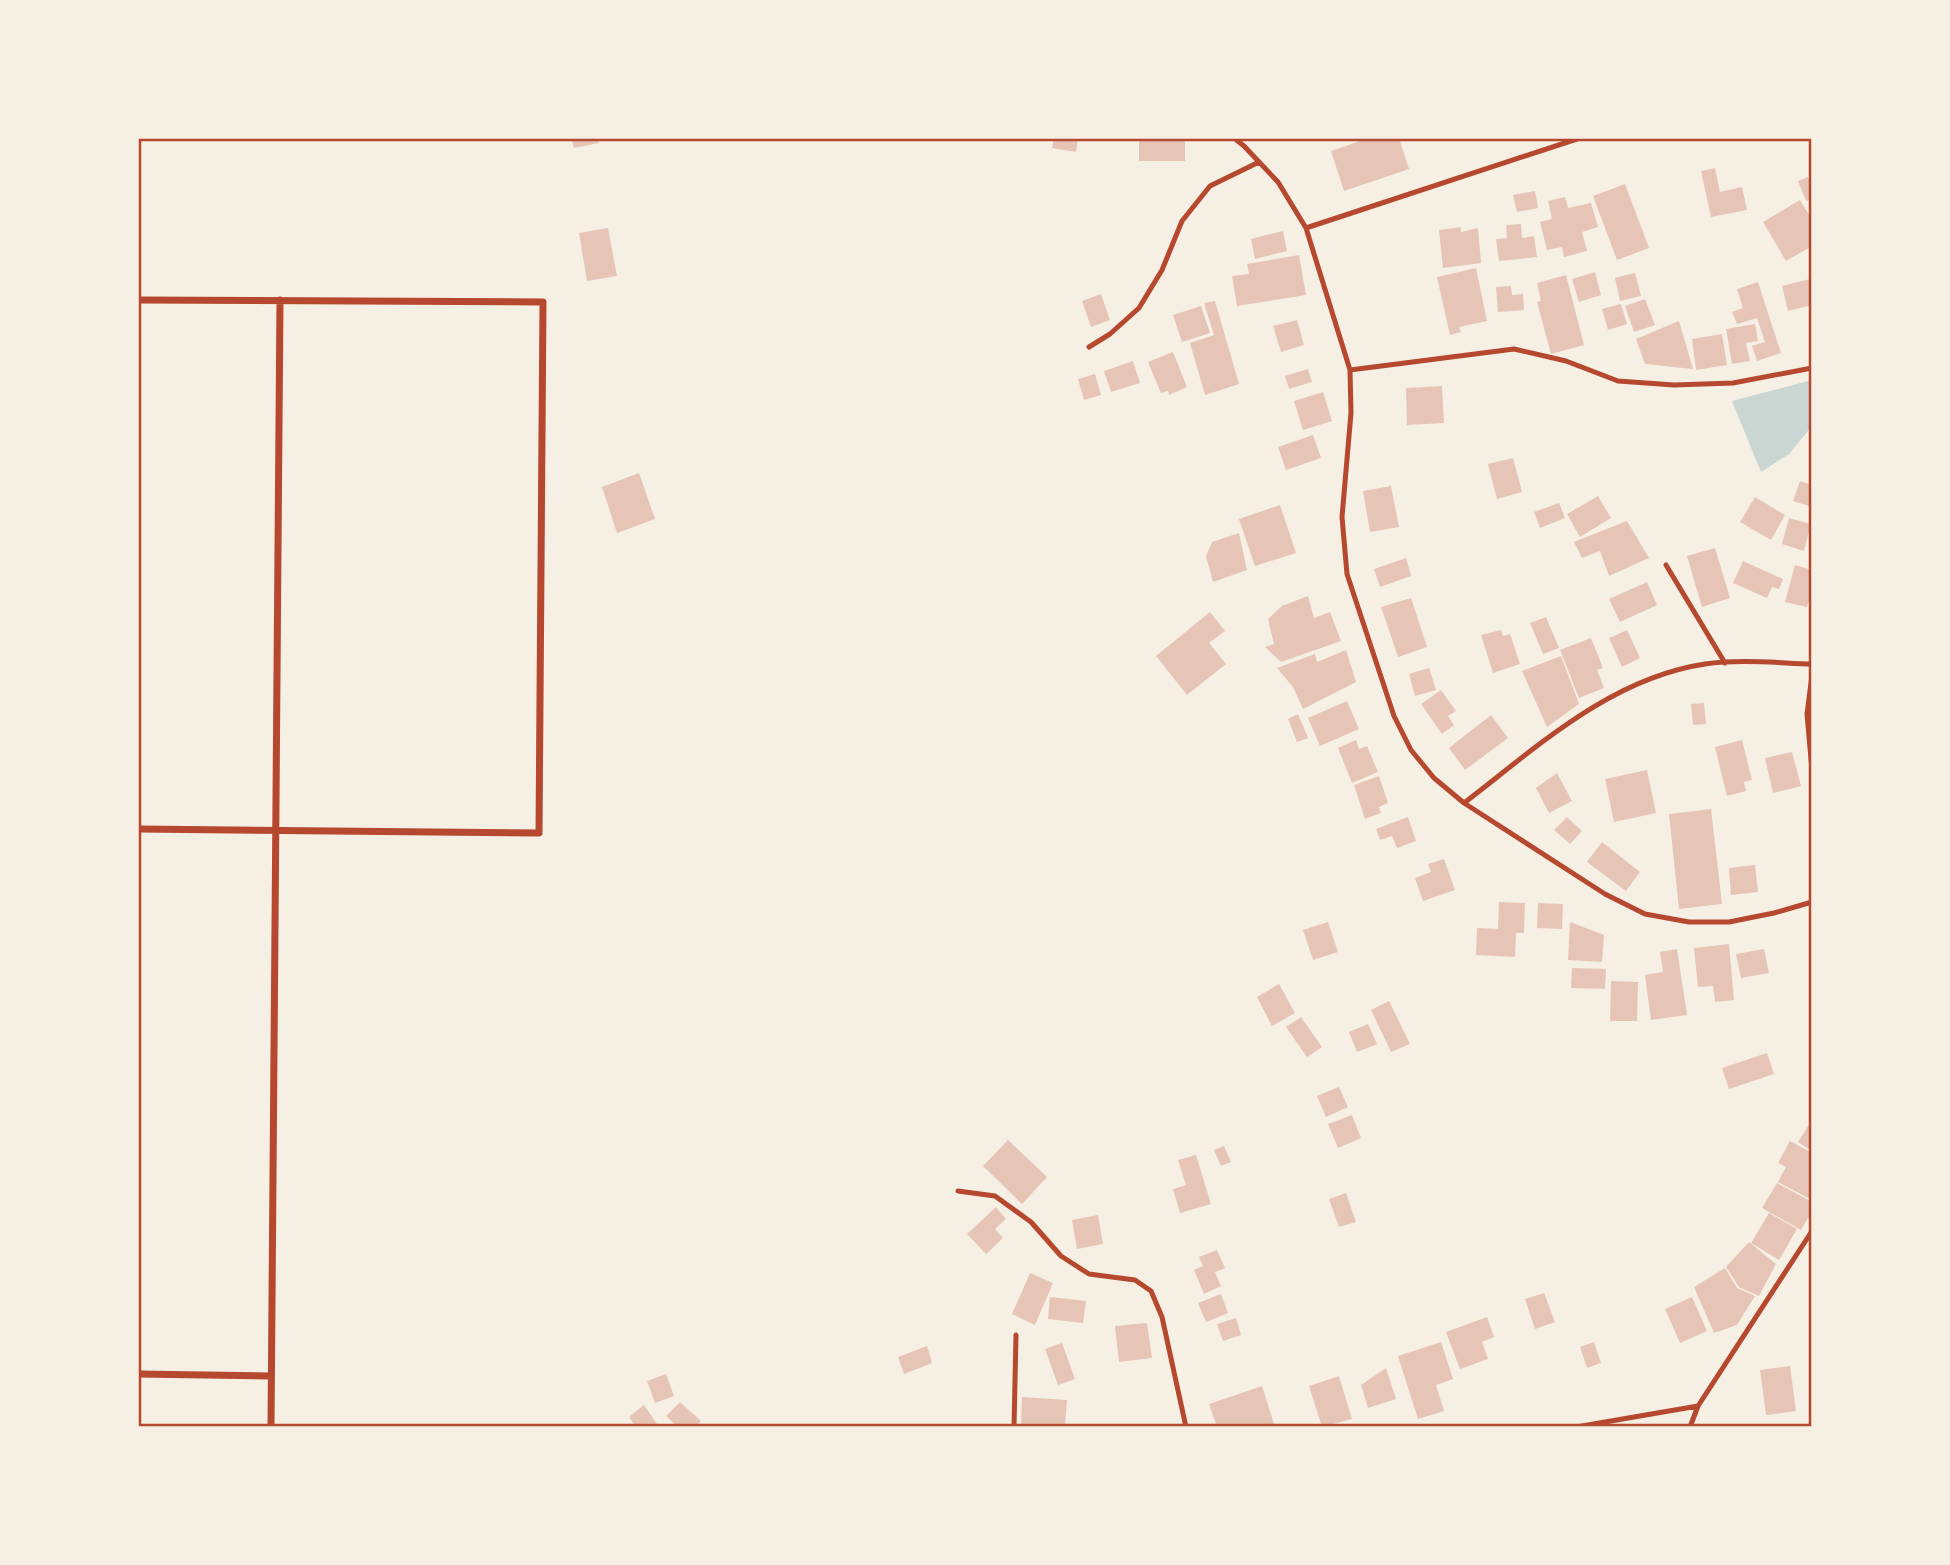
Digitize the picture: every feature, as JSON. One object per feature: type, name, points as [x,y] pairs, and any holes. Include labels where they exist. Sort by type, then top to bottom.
[{"type":"street","points":[[138,300],[543,302],[539,833],[138,829]]},
{"type":"street","points":[[271,1427],[280,300]]},
{"type":"street","points":[[138,1374],[271,1376]]},
{"type":"lane","points":[[1234,138],[1278,182],[1306,228],[1350,370],[1351,413],[1342,517],[1347,574],[1394,716],[1411,750],[1434,778],[1464,803],[1605,894],[1645,914],[1689,922],[1729,922],[1812,902]]},
{"type":"lane","points":[[1306,228],[1580,138]]},
{"type":"lane","points":[[1089,347],[1110,334],[1139,308],[1162,270],[1182,221],[1210,186],[1259,162]]},
{"type":"lane","points":[[1350,370],[1514,349],[1566,361],[1618,381],[1674,385],[1733,383],[1812,368]]},
{"type":"lane","points":[[1666,565],[1724,663]]},
{"type":"lane","points":[[1464,803],[1576,717],[1621,692],[1665,673],[1705,664],[1812,664]]},
{"type":"lane","points":[[1812,675],[1807,714],[1812,770]]},
{"type":"lane","points":[[958,1191],[995,1196],[1031,1222],[1060,1256],[1089,1274],[1135,1280],[1151,1291],[1162,1317],[1186,1427]]},
{"type":"lane","points":[[1689,1427],[1698,1406],[1812,1231]]},
{"type":"lane","points":[[1014,1427],[1016,1335]]},
{"type":"lane","points":[[1576,1427],[1698,1406]]},
{"type":"shaded area","points":[[1812,380],[1812,426],[1789,454],[1761,472],[1732,401]]},
{"type":"building","points":[[571,138],[598,138],[599,143],[574,148]]},
{"type":"building","points":[[1054,138],[1078,138],[1076,152],[1052,148]]},
{"type":"building","points":[[1139,138],[1185,138],[1185,161],[1139,161]]},
{"type":"building","points":[[1369,138],[1399,138],[1409,169],[1344,191],[1331,151]]},
{"type":"building","points":[[1715,168],[1720,192],[1742,187],[1747,210],[1711,217],[1701,171]]},
{"type":"building","points":[[1808,177],[1812,186],[1812,199],[1806,201],[1798,181]]},
{"type":"building","points":[[1625,184],[1649,248],[1617,260],[1593,196]]},
{"type":"building","points":[[1535,191],[1538,208],[1517,212],[1513,195]]},
{"type":"building","points":[[1565,197],[1568,208],[1591,203],[1598,227],[1582,232],[1587,251],[1564,257],[1562,247],[1547,250],[1540,222],[1552,219],[1548,201]]},
{"type":"building","points":[[1800,200],[1812,220],[1812,246],[1786,261],[1763,222]]},
{"type":"building","points":[[1521,224],[1522,238],[1534,236],[1537,257],[1499,261],[1496,239],[1507,238],[1506,225]]},
{"type":"building","points":[[1461,227],[1461,232],[1478,228],[1481,263],[1443,268],[1439,230]]},
{"type":"building","points":[[608,228],[617,276],[587,281],[579,233]]},
{"type":"building","points":[[1283,231],[1287,251],[1255,259],[1251,239]]},
{"type":"building","points":[[1299,255],[1306,295],[1237,306],[1232,276],[1249,274],[1247,264]]},
{"type":"building","points":[[1476,268],[1487,321],[1459,327],[1461,332],[1450,335],[1437,277]]},
{"type":"building","points":[[1595,272],[1601,295],[1579,302],[1572,279]]},
{"type":"building","points":[[1635,273],[1641,296],[1620,301],[1615,278]]},
{"type":"building","points":[[1566,275],[1584,345],[1551,354],[1537,302],[1541,301],[1537,283]]},
{"type":"building","points":[[1810,279],[1812,305],[1788,311],[1782,286]]},
{"type":"building","points":[[1758,282],[1781,353],[1757,361],[1752,346],[1765,342],[1757,318],[1737,324],[1732,312],[1743,308],[1737,289]]},
{"type":"building","points":[[1511,286],[1512,295],[1523,294],[1524,310],[1498,312],[1496,287]]},
{"type":"building","points":[[1101,294],[1110,320],[1091,327],[1082,301]]},
{"type":"building","points":[[1645,299],[1655,325],[1634,332],[1625,306]]},
{"type":"building","points":[[1215,301],[1239,384],[1205,395],[1190,343],[1214,335],[1204,303]]},
{"type":"building","points":[[1621,304],[1627,324],[1608,330],[1602,309]]},
{"type":"building","points":[[1201,306],[1210,333],[1182,342],[1173,315]]},
{"type":"building","points":[[1297,320],[1304,345],[1281,352],[1273,326]]},
{"type":"building","points":[[1679,321],[1693,369],[1645,364],[1636,339]]},
{"type":"building","points":[[1755,324],[1758,341],[1746,343],[1750,361],[1732,364],[1726,329]]},
{"type":"building","points":[[1722,334],[1727,365],[1696,370],[1692,339]]},
{"type":"building","points":[[1173,352],[1187,387],[1169,395],[1168,391],[1161,393],[1148,362]]},
{"type":"building","points":[[1133,361],[1140,383],[1111,392],[1104,371]]},
{"type":"building","points":[[1308,369],[1312,382],[1289,389],[1285,376]]},
{"type":"building","points":[[1095,374],[1101,395],[1084,400],[1078,379]]},
{"type":"building","points":[[1442,386],[1444,423],[1407,425],[1406,388]]},
{"type":"building","points":[[1323,392],[1332,421],[1303,430],[1294,401]]},
{"type":"building","points":[[1313,435],[1321,458],[1286,470],[1278,447]]},
{"type":"building","points":[[1513,458],[1522,492],[1497,499],[1488,464]]},
{"type":"building","points":[[639,473],[655,519],[617,533],[602,487]]},
{"type":"building","points":[[1800,481],[1812,485],[1812,507],[1793,501]]},
{"type":"building","points":[[1391,486],[1399,527],[1370,532],[1363,491]]},
{"type":"building","points":[[1598,496],[1611,518],[1580,537],[1567,514]]},
{"type":"building","points":[[1755,497],[1785,515],[1771,540],[1740,522]]},
{"type":"building","points":[[1559,503],[1565,518],[1540,528],[1534,512]]},
{"type":"building","points":[[1280,505],[1296,553],[1255,566],[1239,519]]},
{"type":"building","points":[[1789,518],[1811,524],[1804,551],[1782,544]]},
{"type":"building","points":[[1627,521],[1649,558],[1609,576],[1600,551],[1582,558],[1574,542]]},
{"type":"building","points":[[1239,533],[1247,570],[1213,582],[1206,556],[1212,542]]},
{"type":"building","points":[[1715,548],[1730,598],[1702,607],[1687,556]]},
{"type":"building","points":[[1406,558],[1411,576],[1380,587],[1374,569]]},
{"type":"building","points":[[1743,561],[1783,579],[1779,589],[1772,587],[1767,598],[1733,583]]},
{"type":"building","points":[[1795,565],[1812,570],[1812,591],[1807,607],[1785,602]]},
{"type":"building","points":[[1647,582],[1657,605],[1620,622],[1609,599]]},
{"type":"building","points":[[1308,596],[1314,618],[1330,612],[1341,641],[1281,662],[1265,647],[1274,644],[1268,619],[1282,606]]},
{"type":"building","points":[[1411,598],[1427,647],[1398,657],[1381,607]]},
{"type":"building","points":[[1210,612],[1225,631],[1209,643],[1226,664],[1187,695],[1156,656]]},
{"type":"building","points":[[1546,617],[1559,648],[1543,654],[1530,623]]},
{"type":"building","points":[[1501,630],[1503,636],[1510,634],[1520,664],[1493,673],[1481,635]]},
{"type":"building","points":[[1627,630],[1640,658],[1622,667],[1609,638]]},
{"type":"building","points":[[1591,638],[1603,668],[1597,670],[1604,688],[1579,698],[1560,650]]},
{"type":"building","points":[[1346,650],[1356,682],[1303,709],[1293,687],[1277,668],[1315,654],[1317,662]]},
{"type":"building","points":[[1561,656],[1579,704],[1547,727],[1522,671]]},
{"type":"building","points":[[1429,668],[1436,690],[1415,696],[1409,674]]},
{"type":"building","points":[[1441,690],[1456,711],[1448,716],[1454,725],[1442,734],[1421,704]]},
{"type":"building","points":[[1347,701],[1359,729],[1320,746],[1308,718]]},
{"type":"building","points":[[1704,703],[1706,724],[1693,725],[1691,704]]},
{"type":"building","points":[[1298,714],[1308,738],[1297,742],[1288,719]]},
{"type":"building","points":[[1491,715],[1508,738],[1465,770],[1449,748]]},
{"type":"building","points":[[1356,740],[1359,749],[1367,746],[1378,772],[1352,783],[1338,748]]},
{"type":"building","points":[[1742,740],[1752,780],[1744,782],[1746,791],[1727,796],[1715,747]]},
{"type":"building","points":[[1792,752],[1801,786],[1773,793],[1765,758]]},
{"type":"building","points":[[1647,770],[1656,813],[1614,822],[1605,779]]},
{"type":"building","points":[[1557,773],[1572,801],[1549,813],[1536,788]]},
{"type":"building","points":[[1379,776],[1388,803],[1379,807],[1381,813],[1365,819],[1354,785]]},
{"type":"building","points":[[1711,809],[1722,904],[1679,909],[1669,814]]},
{"type":"building","points":[[1408,817],[1416,841],[1397,848],[1392,836],[1380,840],[1376,829]]},
{"type":"building","points":[[1567,817],[1582,831],[1570,844],[1554,830]]},
{"type":"building","points":[[1602,842],[1640,872],[1626,891],[1587,862]]},
{"type":"building","points":[[1444,859],[1455,890],[1423,901],[1415,878],[1431,872],[1428,864]]},
{"type":"building","points":[[1755,865],[1758,892],[1731,895],[1729,868]]},
{"type":"building","points":[[1499,902],[1525,903],[1524,933],[1516,933],[1515,957],[1476,955],[1477,928],[1498,929]]},
{"type":"building","points":[[1538,903],[1563,904],[1562,929],[1537,928]]},
{"type":"building","points":[[1328,922],[1338,952],[1313,960],[1303,930]]},
{"type":"building","points":[[1570,922],[1604,935],[1602,962],[1568,960]]},
{"type":"building","points":[[1729,944],[1734,1000],[1715,1002],[1713,986],[1698,987],[1694,948]]},
{"type":"building","points":[[1677,949],[1687,1015],[1651,1020],[1645,975],[1663,972],[1660,952]]},
{"type":"building","points":[[1764,949],[1769,973],[1741,978],[1736,954]]},
{"type":"building","points":[[1572,968],[1606,969],[1605,989],[1571,988]]},
{"type":"building","points":[[1611,981],[1638,982],[1637,1021],[1610,1021]]},
{"type":"building","points":[[1279,984],[1295,1013],[1272,1026],[1257,997]]},
{"type":"building","points":[[1389,1001],[1410,1044],[1391,1052],[1371,1010]]},
{"type":"building","points":[[1301,1017],[1322,1047],[1307,1057],[1286,1027]]},
{"type":"building","points":[[1368,1024],[1377,1044],[1357,1052],[1349,1032]]},
{"type":"building","points":[[1767,1053],[1774,1074],[1729,1089],[1722,1068]]},
{"type":"building","points":[[1339,1087],[1348,1107],[1326,1117],[1317,1096]]},
{"type":"building","points":[[1352,1115],[1361,1138],[1338,1148],[1328,1124]]},
{"type":"building","points":[[1812,1120],[1812,1151],[1798,1142]]},
{"type":"building","points":[[1008,1140],[1047,1177],[1022,1204],[983,1166]]},
{"type":"building","points":[[1790,1141],[1812,1153],[1812,1200],[1778,1182],[1786,1167],[1778,1163]]},
{"type":"building","points":[[1224,1146],[1231,1162],[1221,1166],[1214,1150]]},
{"type":"building","points":[[1196,1155],[1211,1204],[1180,1213],[1173,1189],[1186,1185],[1178,1160]]},
{"type":"building","points":[[1777,1183],[1812,1202],[1812,1211],[1801,1230],[1762,1208]]},
{"type":"building","points":[[1346,1193],[1356,1222],[1339,1227],[1329,1199]]},
{"type":"building","points":[[996,1207],[1006,1219],[995,1229],[1003,1238],[986,1254],[967,1234]]},
{"type":"building","points":[[1769,1213],[1797,1229],[1779,1260],[1751,1243]]},
{"type":"building","points":[[1098,1215],[1103,1244],[1077,1249],[1072,1220]]},
{"type":"building","points":[[1749,1242],[1776,1264],[1759,1296],[1739,1287],[1726,1267]]},
{"type":"building","points":[[1217,1250],[1225,1268],[1215,1272],[1221,1286],[1204,1294],[1194,1270],[1203,1266],[1199,1257]]},
{"type":"building","points":[[1725,1268],[1737,1288],[1755,1296],[1737,1325],[1714,1333],[1694,1287]]},
{"type":"building","points":[[1030,1273],[1053,1283],[1035,1325],[1012,1314]]},
{"type":"building","points":[[1544,1293],[1555,1322],[1535,1329],[1525,1299]]},
{"type":"building","points":[[1221,1294],[1228,1313],[1206,1322],[1198,1303]]},
{"type":"building","points":[[1050,1297],[1086,1301],[1083,1323],[1048,1319]]},
{"type":"building","points":[[1692,1297],[1707,1331],[1680,1343],[1665,1309]]},
{"type":"building","points":[[1487,1317],[1494,1337],[1482,1342],[1488,1359],[1460,1369],[1446,1332]]},
{"type":"building","points":[[1236,1318],[1241,1335],[1223,1341],[1217,1324]]},
{"type":"building","points":[[1147,1323],[1152,1358],[1119,1362],[1115,1326]]},
{"type":"building","points":[[1441,1342],[1453,1379],[1436,1385],[1444,1411],[1418,1419],[1398,1356]]},
{"type":"building","points":[[1594,1342],[1601,1363],[1587,1368],[1580,1347]]},
{"type":"building","points":[[1062,1343],[1075,1379],[1058,1385],[1045,1349]]},
{"type":"building","points":[[927,1346],[932,1363],[904,1374],[898,1357]]},
{"type":"building","points":[[1790,1366],[1796,1411],[1766,1415],[1760,1370]]},
{"type":"building","points":[[1386,1368],[1396,1399],[1368,1408],[1361,1385]]},
{"type":"building","points":[[666,1374],[674,1396],[655,1403],[647,1381]]},
{"type":"building","points":[[1339,1376],[1352,1419],[1322,1427],[1309,1386]]},
{"type":"building","points":[[1262,1386],[1275,1427],[1217,1427],[1209,1404]]},
{"type":"building","points":[[1022,1397],[1067,1400],[1065,1427],[1021,1424]]},
{"type":"building","points":[[680,1402],[701,1421],[696,1427],[678,1427],[666,1416]]},
{"type":"building","points":[[644,1405],[659,1427],[636,1427],[629,1417]]}]
